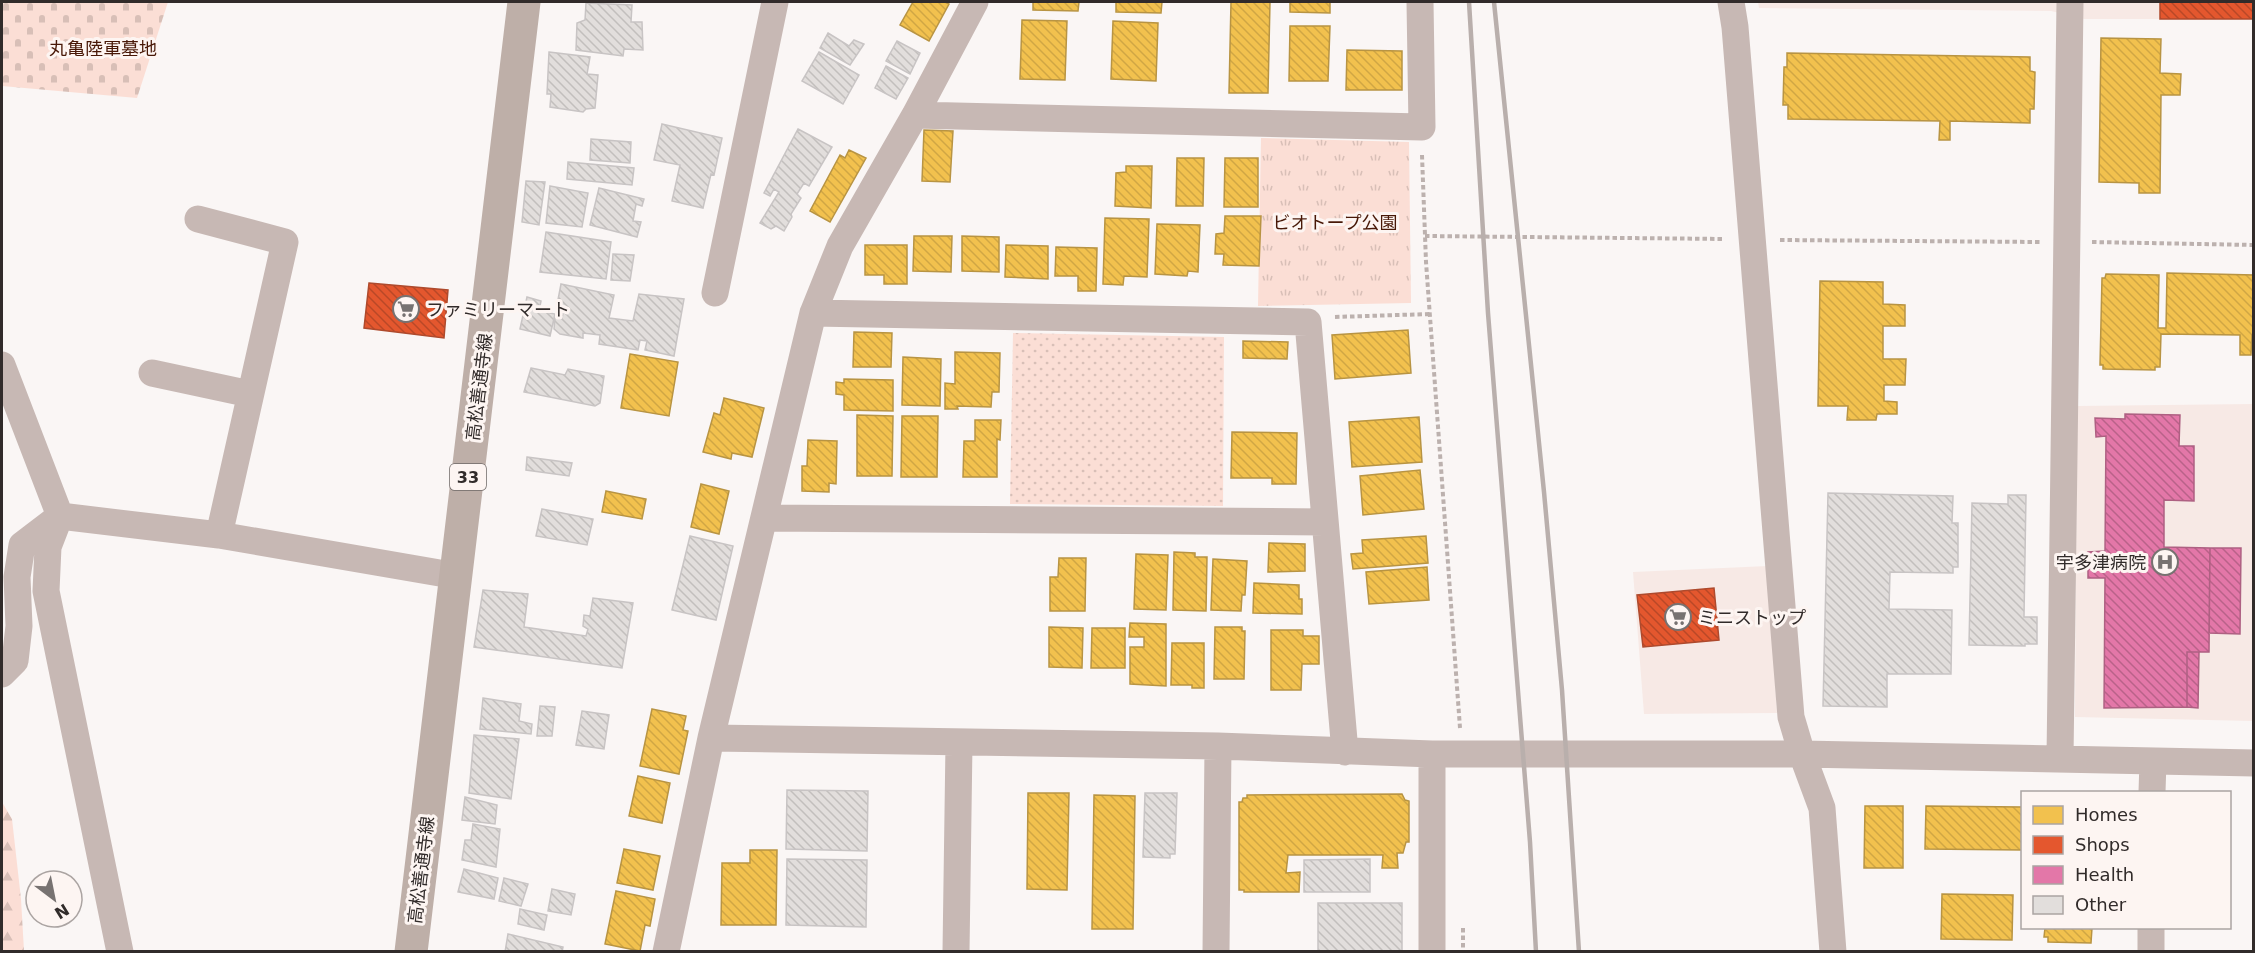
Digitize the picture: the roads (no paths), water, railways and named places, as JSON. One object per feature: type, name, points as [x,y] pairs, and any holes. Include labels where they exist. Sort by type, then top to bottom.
[{"type":"main road","name":"高松善通寺線","points":[[411,951],[524,2]]},
{"type":"street","points":[[715,293],[775,2]]},
{"type":"street","points":[[666,951],[711,738],[813,313],[840,246],[915,115],[975,2]]},
{"type":"street","points":[[915,115],[1422,127],[1420,2]]},
{"type":"street","points":[[1731,2],[1735,27],[1791,717],[1822,808],[1833,951]]},
{"type":"street","points":[[2060,758],[2070,2]]},
{"type":"street","points":[[198,219],[285,242],[219,535]]},
{"type":"street","points":[[813,313],[1308,322],[1345,752]]},
{"type":"street","points":[[2,365],[60,516],[48,547],[46,591],[120,951]]},
{"type":"street","points":[[152,373],[250,394]]},
{"type":"street","points":[[2,674],[15,660],[19,626],[16,577],[22,545],[60,516],[219,535],[457,576]]},
{"type":"street","points":[[764,518],[1325,522]]},
{"type":"street","points":[[711,738],[1218,746],[1432,754],[1802,754],[2253,763]]},
{"type":"street","points":[[956,951],[959,743]]},
{"type":"street","points":[[1216,951],[1218,746]]},
{"type":"street","points":[[1432,754],[1432,951]]},
{"type":"street","points":[[2152,791],[2153,761]]},
{"type":"street","points":[[2151,929],[2151,951]]},
{"type":"railway","points":[[1469,2],[1488,313],[1530,842],[1536,952]]},
{"type":"railway","points":[[1494,2],[1562,690],[1579,952]]},
{"type":"place","name":"ファミリーマート","points":[[406,309]]},
{"type":"place","name":"宇多津病院","points":[[2165,562]]},
{"type":"place","name":"ミニストップ","points":[[1678,617]]},
{"type":"park label","name":"丸亀陸軍墓地","points":[[103,48]]},
{"type":"park label","name":"ビオトープ公園","points":[[1335,222]]}]
